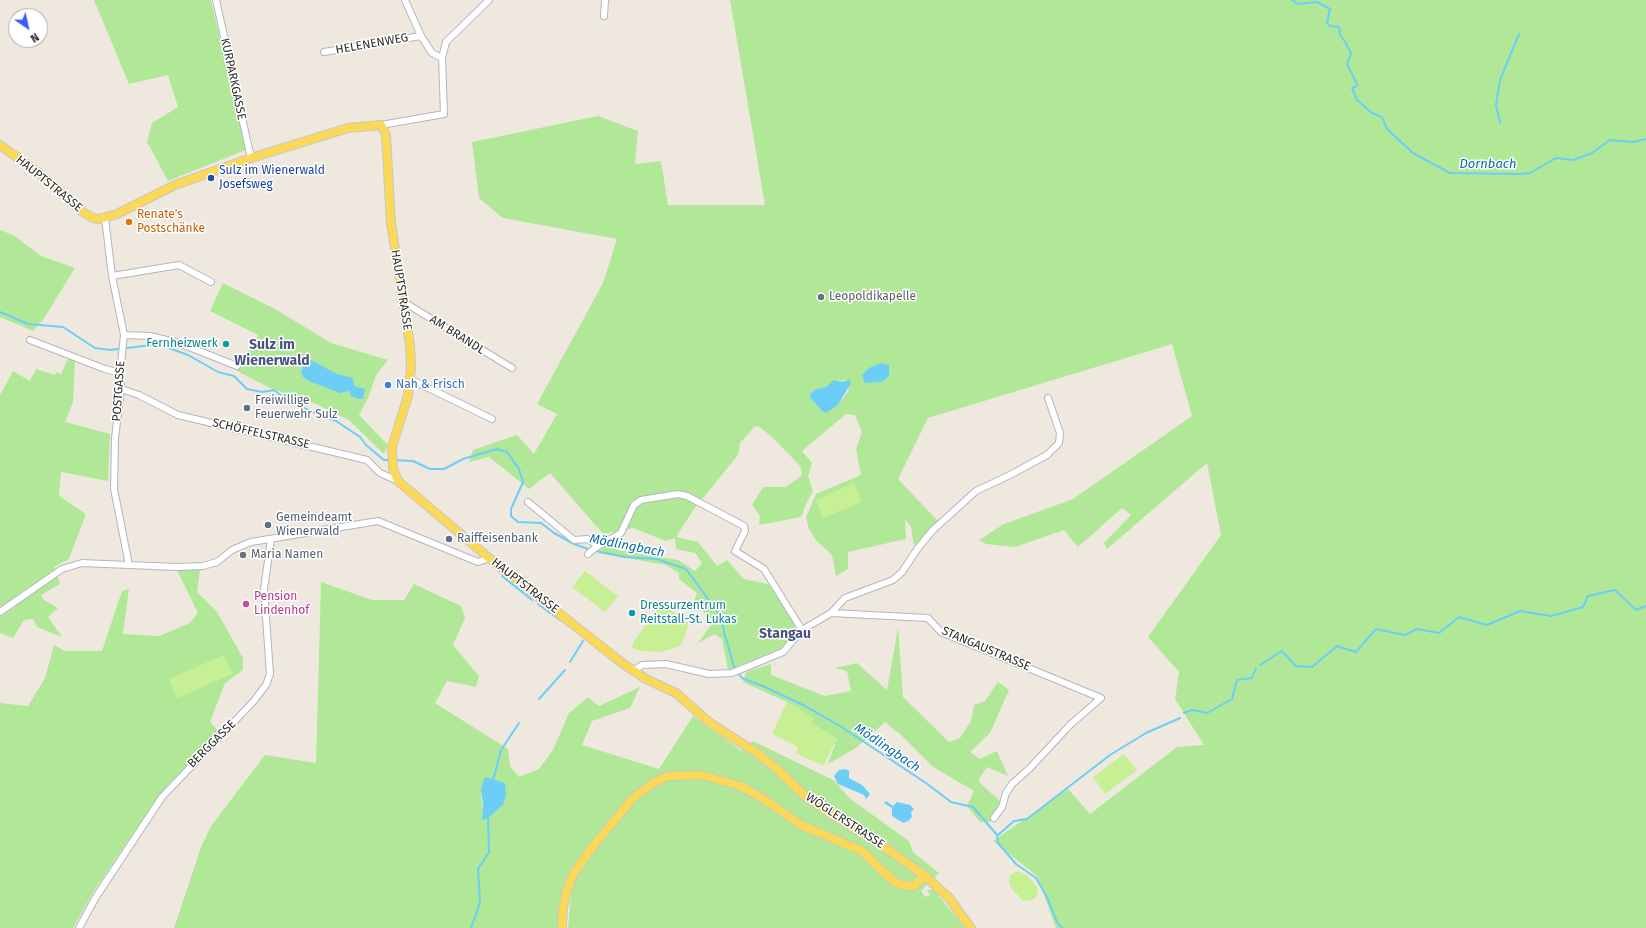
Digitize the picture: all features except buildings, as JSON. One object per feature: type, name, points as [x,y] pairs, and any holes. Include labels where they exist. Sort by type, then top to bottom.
[{"type":"main road","points":[[104,218],[175,185],[251,158],[348,128],[381,125]]},
{"type":"main road","name":"HAUPTSTRASSE","points":[[381,125],[386,135],[391,223],[410,345],[410,379],[408,396],[392,447],[393,469],[398,481],[489,558],[633,671],[676,693],[710,723]]},
{"type":"main road","name":"HAUPTSTRASSE","points":[[0,145],[38,172],[83,212],[93,218],[104,218]]},
{"type":"main road","name":"WÖGLERSTRASSE","points":[[710,723],[758,754],[778,770],[805,796],[829,813],[876,841],[925,876],[949,898],[971,928]]},
{"type":"main road","points":[[562,928],[563,908],[567,889],[574,873],[590,850],[633,798],[652,784],[668,776],[702,775],[740,786],[764,799],[802,824],[862,852],[890,878],[900,885],[914,886],[925,876]]},
{"type":"street","name":"KURPARKGASSE","points":[[216,0],[251,158]]},
{"type":"street","points":[[405,0],[421,36],[432,53],[442,58]]},
{"type":"street","points":[[381,125],[444,114],[442,58],[446,42],[489,0]]},
{"type":"street","points":[[604,16],[605,0]]},
{"type":"street","name":"HELENENWEG","points":[[324,52],[421,36]]},
{"type":"street","name":"POSTGASSE","points":[[104,218],[112,276],[124,335],[121,354],[121,389],[115,438],[114,489],[129,565]]},
{"type":"street","points":[[112,276],[179,265],[211,282]]},
{"type":"street","name":"AM BRANDL","points":[[402,301],[512,368]]},
{"type":"street","points":[[124,335],[150,336],[179,343],[237,366]]},
{"type":"street","points":[[30,340],[105,369],[120,373]]},
{"type":"street","points":[[410,379],[492,419]]},
{"type":"street","name":"SCHÖFFELSTRASSE","points":[[121,389],[139,395],[178,415],[367,460],[380,473],[398,481]]},
{"type":"street","points":[[633,671],[642,665],[666,664],[710,674],[732,674],[783,652],[802,630],[831,613],[845,598],[893,580],[902,572],[918,548],[933,530],[976,491],[1047,455],[1059,443],[1060,433],[1048,398]]},
{"type":"street","points":[[588,554],[620,532],[634,505],[641,500],[678,494],[687,496],[744,526],[745,531],[735,551],[764,569],[802,630]]},
{"type":"street","points":[[528,502],[574,540],[587,539],[597,547]]},
{"type":"street","points":[[0,612],[62,570],[82,564],[203,566],[217,562],[232,550],[251,542],[378,521],[478,562],[489,558]]},
{"type":"street","name":"BERGGASSE","points":[[78,928],[96,897],[162,797],[253,702],[266,685],[270,674],[264,589],[271,539]]},
{"type":"street","name":"STANGAUSTRASSE","points":[[831,613],[928,618],[941,632],[1101,698],[1071,724],[1030,769],[1012,784],[1006,793],[1002,807],[994,818]]},
{"type":"green space","points":[[94,0],[211,0],[246,150],[168,181],[147,142],[152,123],[178,107],[168,75],[129,84]]},
{"type":"green space","points":[[730,0],[1646,0],[1646,928],[1056,928],[1037,876],[993,841],[1068,789],[1090,814],[1177,747],[1204,745],[1175,699],[1179,672],[1148,637],[1221,535],[1207,463],[1107,549],[1104,543],[1131,515],[1122,508],[1078,547],[1064,530],[1015,547],[986,544],[979,540],[1004,524],[1073,499],[1192,416],[1172,344],[928,418],[898,479],[938,521],[914,546],[911,527],[905,519],[906,539],[848,552],[848,569],[836,576],[832,555],[816,540],[809,529],[806,517],[816,494],[861,475],[856,449],[862,432],[855,415],[846,414],[802,451],[812,463],[808,476],[813,491],[801,517],[759,525],[760,516],[752,505],[763,487],[786,487],[802,475],[801,467],[775,440],[760,427],[755,426],[740,443],[738,455],[694,509],[676,537],[698,542],[717,566],[727,560],[744,579],[772,585],[798,630],[782,648],[728,670],[722,639],[715,634],[698,643],[714,621],[693,603],[697,593],[679,579],[679,573],[666,565],[598,553],[605,546],[623,551],[678,560],[695,571],[702,563],[695,553],[676,549],[675,538],[666,541],[633,528],[603,534],[550,473],[529,489],[489,457],[469,462],[473,450],[517,435],[534,454],[557,414],[537,404],[603,283],[617,239],[503,218],[479,198],[472,142],[598,116],[638,131],[635,164],[661,161],[668,205],[765,205]],"holes":[[[845,380],[849,390],[838,405],[822,411],[811,399],[810,394],[816,389]]]},
{"type":"green space","points":[[0,230],[13,235],[41,256],[75,268],[43,320],[33,331],[0,317]]},
{"type":"green space","points":[[223,283],[277,310],[331,343],[388,360],[376,375],[368,398],[359,415],[388,445],[384,454],[349,420],[316,404],[270,388],[237,371],[258,335],[210,311]]},
{"type":"green space","points":[[69,357],[75,360],[73,402],[65,422],[110,434],[108,481],[61,472],[59,496],[86,514],[69,559],[54,567],[60,584],[41,595],[44,600],[58,608],[48,617],[62,637],[37,627],[33,619],[24,620],[13,638],[0,633],[0,617],[16,606],[18,598],[0,609],[0,395],[13,371],[30,381],[36,369],[55,375],[56,372],[61,374]]},
{"type":"green space","points":[[854,483],[862,502],[823,518],[816,500]]},
{"type":"green space","points":[[200,569],[197,592],[217,612],[243,658],[243,670],[225,683],[210,722],[219,732],[168,785],[147,813],[94,891],[73,928],[0,928],[0,703],[28,706],[45,678],[54,645],[65,651],[102,651],[122,591],[129,589],[123,634],[159,636],[190,623],[198,613],[177,570]]},
{"type":"green space","points":[[585,571],[618,596],[605,612],[572,587]]},
{"type":"green space","points":[[321,582],[372,600],[404,600],[414,584],[461,606],[465,618],[453,645],[479,676],[476,687],[447,681],[435,703],[508,749],[510,766],[519,777],[539,769],[553,750],[569,713],[588,697],[599,706],[640,687],[630,708],[592,721],[582,745],[659,769],[693,716],[742,751],[753,741],[835,781],[849,798],[909,841],[913,852],[939,873],[921,891],[925,897],[930,895],[927,890],[934,890],[965,928],[568,928],[571,893],[570,876],[559,904],[558,928],[174,928],[201,847],[211,826],[265,755],[316,763]],"holes":[[[485,778],[503,805],[488,818],[483,811],[481,797]]]},
{"type":"green space","points":[[661,603],[688,623],[681,645],[659,652],[642,651],[632,648],[633,643]]},
{"type":"green space","points":[[898,628],[903,697],[949,742],[960,738],[971,721],[974,705],[985,701],[998,682],[1009,690],[990,733],[970,752],[980,759],[997,751],[1008,776],[987,767],[978,781],[1000,801],[990,822],[980,822],[967,806],[974,791],[933,767],[900,734],[885,722],[856,748],[828,764],[837,739],[811,723],[813,718],[787,702],[743,682],[746,672],[771,664],[771,675],[825,696],[851,691],[847,671],[835,668],[857,663],[887,690]]},
{"type":"green space","points":[[224,655],[232,674],[177,698],[169,679]]},
{"type":"green space","points":[[787,702],[814,718],[811,723],[837,739],[823,766],[796,753],[798,747],[772,734]]},
{"type":"green space","points":[[1124,754],[1137,770],[1105,794],[1093,777]]},
{"type":"green space","points":[[1018,871],[1027,875],[1037,887],[1038,895],[1032,900],[1023,901],[1011,888],[1009,881],[1011,874]]},
{"type":"water","points":[[311,360],[337,374],[353,378],[354,386],[365,389],[363,399],[351,396],[349,391],[340,393],[309,381],[303,377],[301,373],[304,364]]},
{"type":"water","points":[[881,363],[889,365],[889,376],[882,382],[865,383],[862,375],[869,368]]},
{"type":"water","points":[[834,380],[840,382],[850,380],[851,383],[838,405],[826,413],[822,411],[811,399],[810,394],[816,389],[826,387]]},
{"type":"water","points":[[845,769],[849,771],[849,778],[862,785],[870,794],[866,799],[864,795],[838,784],[834,776],[839,770]]},
{"type":"water","points":[[485,777],[505,783],[506,795],[503,805],[488,818],[482,820],[483,805],[481,789]]},
{"type":"water","points":[[886,801],[893,806],[897,802],[910,805],[914,809],[911,812],[912,817],[903,823],[892,816],[892,808],[884,803]]},
{"type":"waterway","name":"Dornbach","points":[[1292,0],[1298,4],[1317,2],[1330,9],[1327,23],[1330,26],[1339,27],[1340,35],[1351,54],[1347,64],[1357,84],[1357,86],[1352,88],[1357,100],[1372,113],[1382,117],[1387,129],[1413,153],[1450,173],[1530,173],[1556,158],[1573,160],[1592,153],[1610,140],[1634,142],[1646,139]]},
{"type":"waterway","points":[[1500,123],[1496,105],[1500,80],[1519,34]]},
{"type":"waterway","name":"Mödlingbach","points":[[0,312],[28,324],[63,327],[95,348],[110,350],[152,345],[166,347],[188,355],[218,372],[234,376],[247,389],[262,392],[274,390],[291,403],[336,421],[360,437],[366,445],[384,460],[390,460]]},
{"type":"waterway","name":"Mödlingbach","points":[[394,460],[413,461],[430,469],[444,469],[463,459],[497,449],[507,452],[519,469],[523,482],[511,509],[511,516],[518,522],[541,523],[554,533],[574,544],[591,550]]},
{"type":"waterway","name":"Mödlingbach","points":[[595,551],[625,557],[657,559],[686,569],[722,618],[724,632],[735,670]]},
{"type":"waterway","points":[[502,576],[532,600]]},
{"type":"waterway","points":[[1260,665],[1282,651],[1296,666],[1312,667],[1337,646],[1356,652],[1376,629],[1405,635],[1417,629],[1439,633],[1459,617],[1487,625],[1520,611],[1551,616],[1583,607],[1588,596],[1615,590],[1636,610],[1646,606]]},
{"type":"waterway","points":[[538,604],[550,613]]},
{"type":"waterway","points":[[553,615],[565,623]]},
{"type":"waterway","points":[[570,662],[583,641]]},
{"type":"waterway","points":[[1184,713],[1192,710],[1207,713],[1232,699],[1237,680],[1252,678],[1256,668]]},
{"type":"waterway","points":[[539,699],[565,670]]},
{"type":"waterway","name":"Mödlingbach","points":[[738,673],[742,678],[805,706],[840,726],[926,783],[951,802],[973,807],[997,835],[998,843],[1016,864],[1036,878],[1047,897],[1057,922],[1062,928]]},
{"type":"waterway","points":[[998,835],[1014,821],[1027,819],[1110,755],[1146,733],[1180,718]]},
{"type":"waterway","points":[[493,780],[501,750],[519,723]]},
{"type":"waterway","points":[[471,928],[480,903],[478,869],[489,852],[488,818]]},
{"type":"place","name":"Sulz im Wienerwald Josefsweg","points":[[211,178]]},
{"type":"place","name":"Renate's Postschänke","points":[[129,222]]},
{"type":"place","name":"Leopoldikapelle","points":[[821,297]]},
{"type":"place","name":"Fernheizwerk","points":[[226,344]]},
{"type":"place","name":"Nah & Frisch","points":[[388,385]]},
{"type":"place","name":"Freiwillige Feuerwehr Sulz","points":[[247,408]]},
{"type":"place","name":"Gemeindeamt Wienerwald","points":[[268,525]]},
{"type":"place","name":"Raiffeisenbank","points":[[449,539]]},
{"type":"place","name":"Maria Namen","points":[[243,555]]},
{"type":"place","name":"Pension Lindenhof","points":[[246,604]]},
{"type":"place","name":"Dressurzentrum Reitstall-St. Lukas","points":[[632,613]]},
{"type":"district","name":"Sulz im Wienerwald","points":[[272,354]]},
{"type":"district","name":"Stangau","points":[[785,634]]}]
